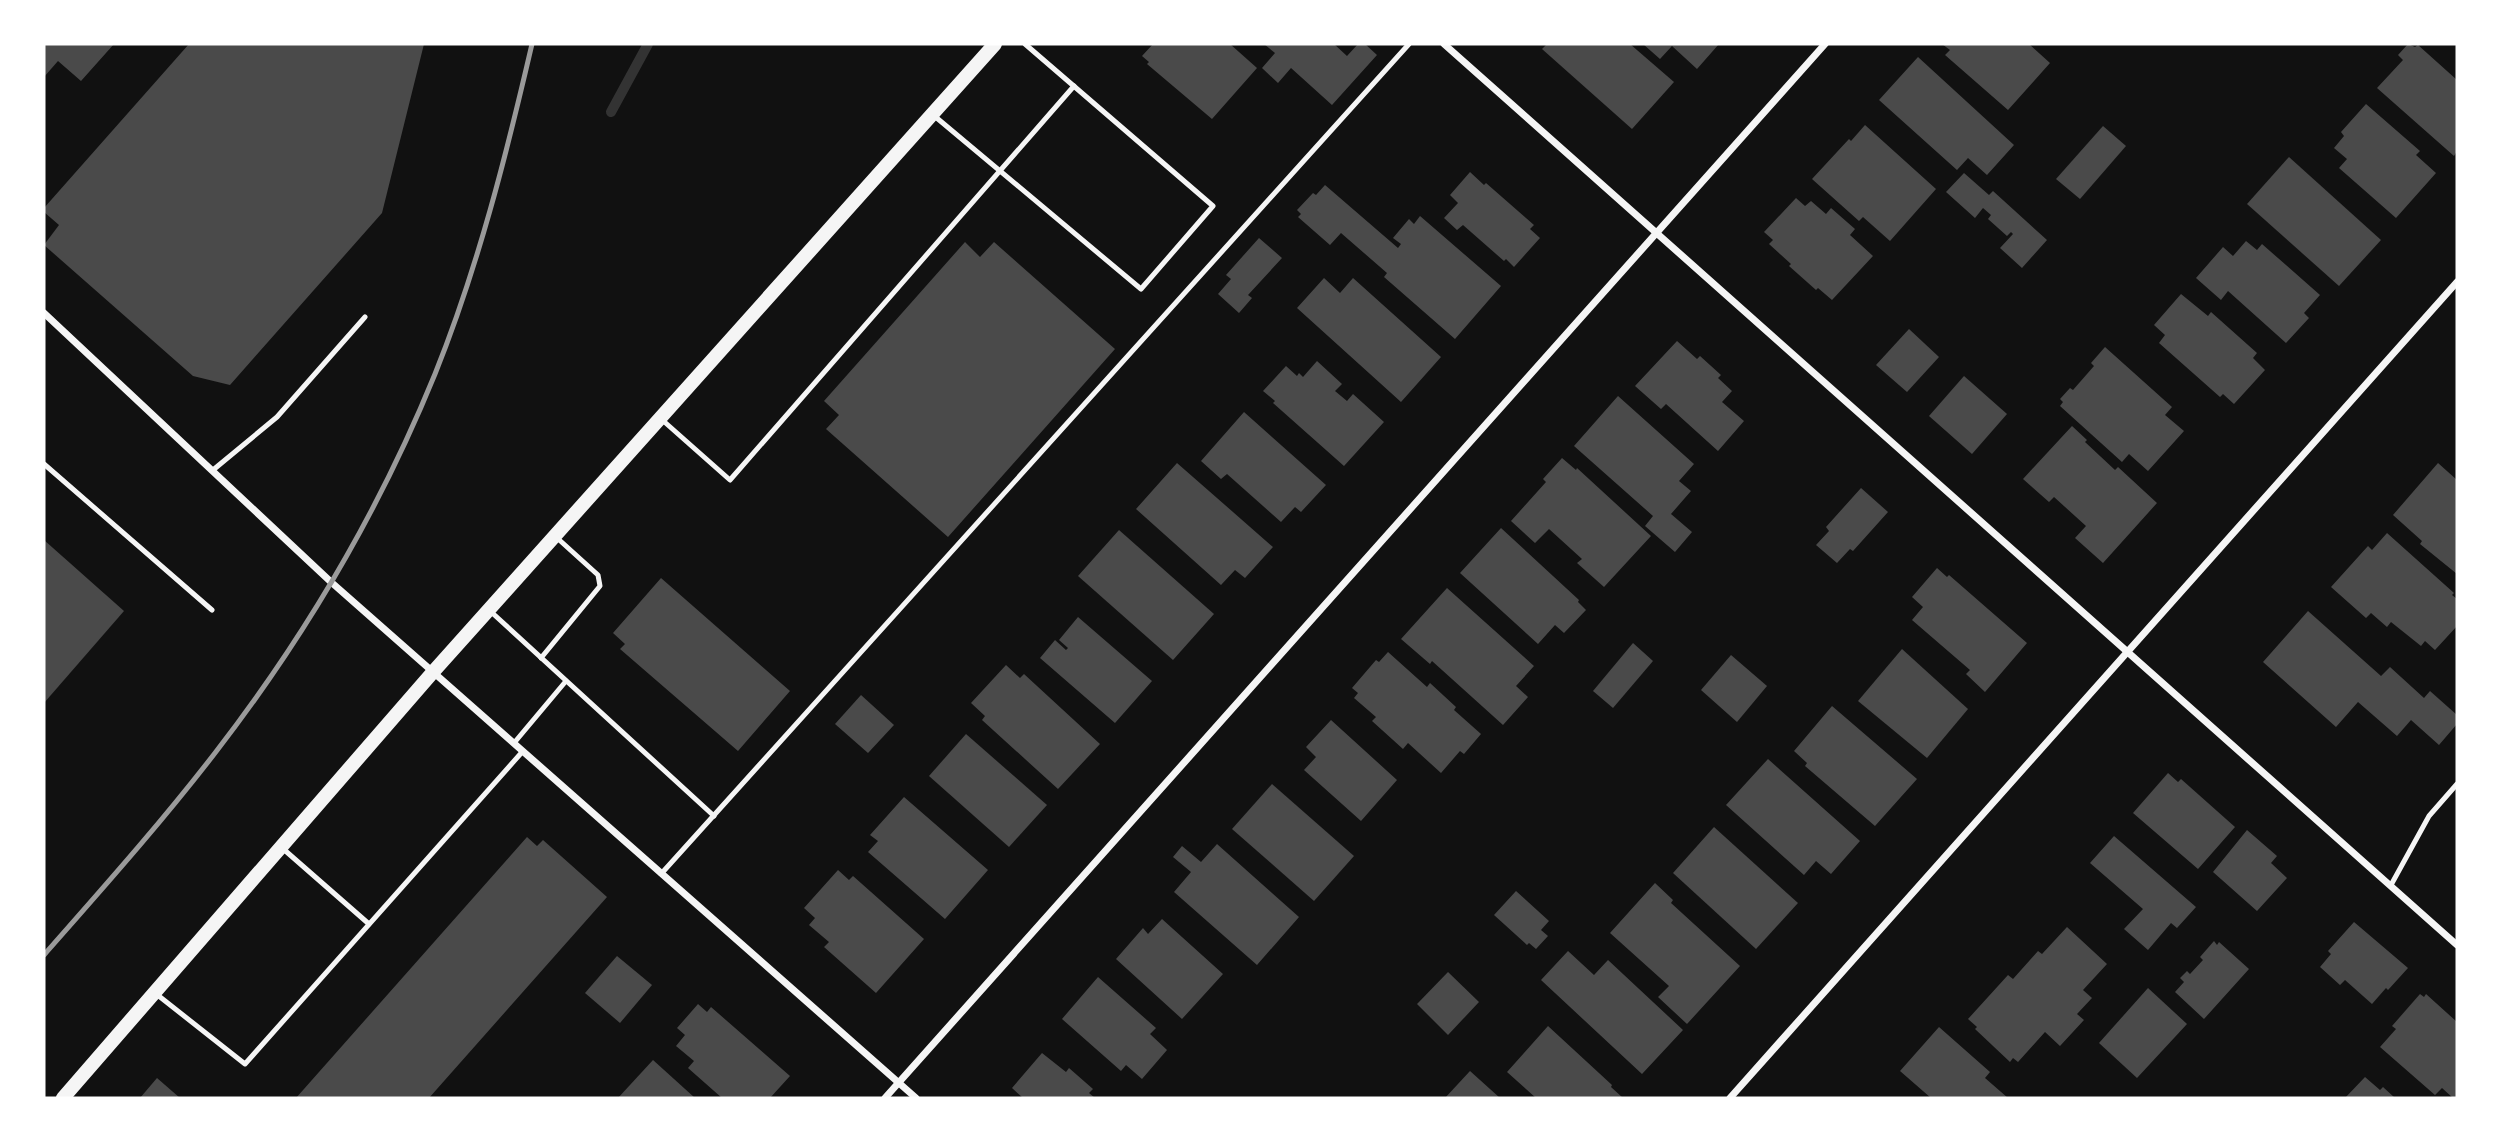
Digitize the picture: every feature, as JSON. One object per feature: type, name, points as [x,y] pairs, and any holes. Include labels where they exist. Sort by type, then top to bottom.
[{"type":"main road","points":[[63,1098],[433,672],[995,44]]},
{"type":"street","points":[[1444,44],[2457,945]]},
{"type":"street","points":[[885,1098],[1825,44]]},
{"type":"street","points":[[1730,1098],[2457,282]]},
{"type":"street","points":[[44,313],[331,582],[916,1098]]},
{"type":"lane","points":[[932,114],[1141,289],[1213,206],[1025,44]]},
{"type":"lane","points":[[661,874],[1409,44]]},
{"type":"lane","points":[[660,418],[730,480],[1074,86]]},
{"type":"lane","points":[[213,470],[277,417],[365,317]]},
{"type":"lane","points":[[44,464],[212,610]]},
{"type":"lane","points":[[541,658],[600,586],[598,575],[555,536]]},
{"type":"lane","points":[[489,610],[713,816]]},
{"type":"lane","points":[[514,743],[566,681]]},
{"type":"lane","points":[[155,993],[244,1064],[523,751]]},
{"type":"lane","points":[[2391,885],[2429,816],[2457,784]]},
{"type":"lane","points":[[281,847],[369,924]]},
{"type":"building","points":[[44,44],[114,44],[81,81],[58,61],[44,77]]},
{"type":"building","points":[[189,44],[424,44],[382,213],[230,385],[193,376],[44,245],[59,225],[44,212],[44,208]]},
{"type":"building","points":[[1153,44],[1230,44],[1257,68],[1212,119],[1147,64],[1149,62],[1142,56]]},
{"type":"building","points":[[1264,44],[1334,44],[1347,56],[1358,44],[1365,44],[1377,55],[1332,105],[1291,68],[1278,83],[1262,68],[1275,53]]},
{"type":"building","points":[[1547,44],[1630,44],[1674,82],[1632,129],[1542,49]]},
{"type":"building","points":[[1643,44],[1719,44],[1697,69],[1672,46],[1660,59]]},
{"type":"building","points":[[1942,44],[2029,44],[2050,63],[2008,110],[1945,55],[1950,50]]},
{"type":"building","points":[[2408,44],[2415,47],[2418,45],[2457,80],[2457,151],[2454,156],[2377,88],[2403,60],[2398,55]]},
{"type":"building","points":[[1918,57],[2014,145],[1987,175],[1968,158],[1957,170],[1879,100]]},
{"type":"building","points":[[2366,104],[2420,151],[2416,155],[2436,173],[2396,218],[2339,168],[2347,159],[2334,148],[2344,136],[2341,132]]},
{"type":"building","points":[[1865,125],[1936,189],[1890,241],[1863,217],[1859,221],[1812,179]]},
{"type":"building","points":[[2103,126],[2126,146],[2080,199],[2056,179]]},
{"type":"building","points":[[2289,157],[2381,240],[2339,286],[2247,204]]},
{"type":"building","points":[[1470,172],[1534,225],[1530,229],[1540,238],[1514,267],[1463,225],[1457,230],[1444,218],[1458,203],[1450,195]]},
{"type":"building","points":[[1964,173],[1989,195],[1993,191],[2047,240],[2022,268],[2000,248],[2013,234],[2011,232],[2007,236],[1988,219],[1991,215],[1983,208],[1975,218],[1946,192]]},
{"type":"building","points":[[1325,185],[1398,248],[1401,244],[1393,238],[1409,219],[1414,224],[1420,216],[1501,286],[1455,339],[1384,277],[1387,273],[1341,233],[1330,245],[1298,217],[1301,214],[1297,210]]},
{"type":"building","points":[[1796,198],[1805,206],[1811,201],[1826,214],[1831,208],[1855,229],[1850,235],[1873,256],[1832,300],[1789,266],[1791,264],[1769,244],[1773,240],[1764,232]]},
{"type":"building","points":[[1259,238],[1282,258],[1248,295],[1252,298],[1239,313],[1218,294],[1231,279],[1226,275]]},
{"type":"building","points":[[2246,241],[2257,250],[2262,244],[2320,295],[2304,313],[2309,318],[2286,343],[2228,291],[2221,300],[2196,278],[2223,247],[2233,256]]},
{"type":"building","points":[[965,242],[980,257],[994,242],[1115,349],[948,537],[826,429],[839,415],[824,401]]},
{"type":"building","points":[[1324,278],[1340,293],[1353,278],[1441,357],[1401,402],[1297,308]]},
{"type":"building","points":[[2181,294],[2208,316],[2211,312],[2257,353],[2253,358],[2265,370],[2234,404],[2223,394],[2220,397],[2159,343],[2165,335],[2154,325]]},
{"type":"building","points":[[1909,329],[1939,357],[1907,392],[1876,365]]},
{"type":"building","points":[[1677,341],[1697,359],[1700,356],[1721,375],[1718,378],[1732,391],[1722,402],[1744,421],[1718,451],[1666,404],[1661,409],[1635,386]]},
{"type":"building","points":[[2105,347],[2172,407],[2165,415],[2184,431],[2148,471],[2129,454],[2122,462],[2060,406],[2063,402],[2060,399],[2070,388],[2073,390],[2094,366],[2091,363]]},
{"type":"building","points":[[1317,361],[1342,384],[1335,391],[1347,401],[1353,394],[1384,422],[1344,466],[1263,391],[1286,366],[1297,376],[1299,373],[1303,377]]},
{"type":"building","points":[[1964,376],[2007,414],[1972,454],[1929,416]]},
{"type":"building","points":[[1618,396],[1694,464],[1679,481],[1691,491],[1671,514],[1692,532],[1675,552],[1645,526],[1653,516],[1574,446]]},
{"type":"building","points":[[1244,412],[1326,485],[1301,512],[1295,507],[1281,522],[1227,474],[1221,479],[1201,461]]},
{"type":"building","points":[[2072,426],[2115,470],[2118,467],[2157,503],[2103,563],[2075,538],[2086,526],[2054,497],[2049,502],[2023,479]]},
{"type":"building","points":[[1562,458],[1576,470],[1577,468],[1651,536],[1604,587],[1577,563],[1582,559],[1549,529],[1535,543],[1511,521],[1546,482],[1543,479]]},
{"type":"building","points":[[1177,463],[1273,547],[1245,578],[1235,570],[1221,585],[1136,509]]},
{"type":"building","points":[[2438,463],[2457,480],[2457,574],[2420,544],[2422,541],[2393,515]]},
{"type":"building","points":[[1861,488],[1888,512],[1853,551],[1850,549],[1837,563],[1816,545],[1829,531],[1826,527]]},
{"type":"building","points":[[1501,528],[1579,600],[1586,610],[1564,633],[1555,625],[1538,644],[1460,573]]},
{"type":"building","points":[[1119,530],[1214,614],[1173,660],[1078,576]]},
{"type":"building","points":[[2387,533],[2454,593],[2452,595],[2457,599],[2457,626],[2435,650],[2425,641],[2421,646],[2391,622],[2387,627],[2371,613],[2366,618],[2331,587],[2368,546],[2372,550]]},
{"type":"building","points":[[44,540],[124,611],[44,703]]},
{"type":"building","points":[[1937,568],[1947,577],[1949,575],[2027,643],[1985,692],[1966,674],[1970,670],[1912,620],[1923,607],[1912,597]]},
{"type":"building","points":[[661,578],[790,691],[738,751],[620,649],[625,644],[613,633]]},
{"type":"building","points":[[1447,588],[1534,666],[1516,686],[1528,697],[1503,725],[1432,661],[1430,664],[1401,639]]},
{"type":"building","points":[[2308,611],[2381,676],[2390,667],[2424,698],[2430,691],[2457,715],[2457,724],[2439,745],[2411,720],[2397,736],[2358,702],[2336,727],[2263,662]]},
{"type":"building","points":[[1078,617],[1152,681],[1115,723],[1040,658],[1055,640],[1066,650],[1068,648],[1059,640]]},
{"type":"building","points":[[1633,643],[1653,661],[1613,708],[1593,691]]},
{"type":"building","points":[[1902,649],[1968,709],[1927,758],[1858,701]]},
{"type":"building","points":[[1388,652],[1427,687],[1430,683],[1456,707],[1454,710],[1481,734],[1464,754],[1460,751],[1441,773],[1408,743],[1403,749],[1372,721],[1376,717],[1354,698],[1358,693],[1352,688],[1376,660],[1379,662]]},
{"type":"building","points":[[1731,655],[1767,686],[1737,722],[1701,690]]},
{"type":"building","points":[[1006,665],[1020,678],[1024,674],[1100,744],[1058,789],[982,720],[985,716],[971,703]]},
{"type":"building","points":[[861,695],[894,725],[868,753],[835,724]]},
{"type":"building","points":[[1832,706],[1917,779],[1875,826],[1805,766],[1807,763],[1794,751]]},
{"type":"building","points":[[1331,720],[1397,780],[1361,821],[1304,770],[1316,757],[1306,747]]},
{"type":"building","points":[[966,734],[1047,805],[1009,847],[929,776]]},
{"type":"building","points":[[1768,759],[1860,841],[1831,874],[1816,861],[1804,875],[1726,805]]},
{"type":"building","points":[[2168,773],[2178,782],[2181,779],[2235,827],[2198,869],[2133,813]]},
{"type":"building","points":[[1272,784],[1354,856],[1314,901],[1232,829]]},
{"type":"building","points":[[904,797],[988,870],[945,919],[868,852],[878,841],[870,835]]},
{"type":"building","points":[[1714,827],[1798,903],[1756,949],[1673,873]]},
{"type":"building","points":[[2247,830],[2277,856],[2271,863],[2287,878],[2257,911],[2213,872]]},
{"type":"building","points":[[2114,836],[2196,907],[2177,928],[2171,923],[2148,950],[2124,929],[2143,909],[2090,863]]},
{"type":"building","points":[[527,837],[537,846],[543,840],[607,897],[429,1098],[296,1098]]},
{"type":"building","points":[[1217,844],[1299,917],[1257,965],[1174,892],[1191,872],[1173,857],[1182,846],[1201,862]]},
{"type":"building","points":[[838,870],[849,880],[853,876],[924,939],[876,993],[824,947],[829,942],[809,925],[815,918],[804,908]]},
{"type":"building","points":[[1655,883],[1673,900],[1671,903],[1740,966],[1687,1024],[1658,997],[1669,986],[1610,933]]},
{"type":"building","points":[[1516,891],[1549,921],[1541,930],[1548,936],[1536,949],[1529,943],[1527,945],[1494,915]]},
{"type":"building","points":[[1162,919],[1223,974],[1182,1019],[1116,959],[1143,928],[1148,934]]},
{"type":"building","points":[[2354,922],[2408,968],[2372,1004],[2345,980],[2340,985],[2320,967],[2331,954],[2328,951]]},
{"type":"building","points":[[2067,927],[2107,964],[2083,990],[2092,998],[2077,1014],[2084,1020],[2060,1046],[2045,1032],[2018,1062],[2013,1058],[2010,1062],[1968,1019],[2008,975],[2013,979],[2038,951],[2042,954]]},
{"type":"building","points":[[2214,941],[2217,945],[2219,942],[2249,969],[2204,1019],[2175,992],[2184,982],[2180,978],[2187,971],[2190,974],[2203,960],[2200,957]]},
{"type":"building","points":[[1568,951],[1594,975],[1608,960],[1683,1030],[1642,1074],[1541,980]]},
{"type":"building","points":[[617,956],[652,985],[620,1023],[585,993]]},
{"type":"building","points":[[1448,972],[1479,1002],[1448,1035],[1417,1004]]},
{"type":"building","points":[[1098,977],[1156,1028],[1150,1034],[1167,1050],[1142,1079],[1126,1065],[1121,1071],[1062,1019]]},
{"type":"building","points":[[2148,988],[2187,1024],[2137,1078],[2099,1043]]},
{"type":"building","points":[[2420,994],[2424,997],[2426,994],[2457,1022],[2457,1098],[2453,1098],[2442,1088],[2435,1095],[2380,1047],[2396,1029],[2392,1026]]},
{"type":"building","points":[[698,1004],[707,1012],[711,1007],[790,1076],[770,1098],[722,1098],[688,1068],[694,1061],[676,1046],[685,1035],[677,1028]]},
{"type":"building","points":[[1548,1026],[1623,1098],[1536,1098],[1507,1072]]},
{"type":"building","points":[[1939,1027],[1990,1072],[1985,1078],[2008,1098],[1931,1098],[1900,1071]]},
{"type":"building","points":[[1042,1053],[1066,1072],[1069,1068],[1093,1089],[1089,1093],[1095,1098],[1023,1098],[1012,1088]]},
{"type":"building","points":[[653,1060],[695,1098],[618,1098]]},
{"type":"building","points":[[1470,1071],[1500,1098],[1445,1098]]},
{"type":"building","points":[[2365,1077],[2380,1090],[2383,1087],[2395,1098],[2345,1098]]},
{"type":"building","points":[[157,1078],[180,1098],[140,1098]]},
{"type":"waterway","points":[[611,112],[648,44]]},
{"type":"railway","points":[[44,955],[174,805],[248,709],[309,618],[365,523],[435,374],[465,293],[490,211],[532,44]]}]
